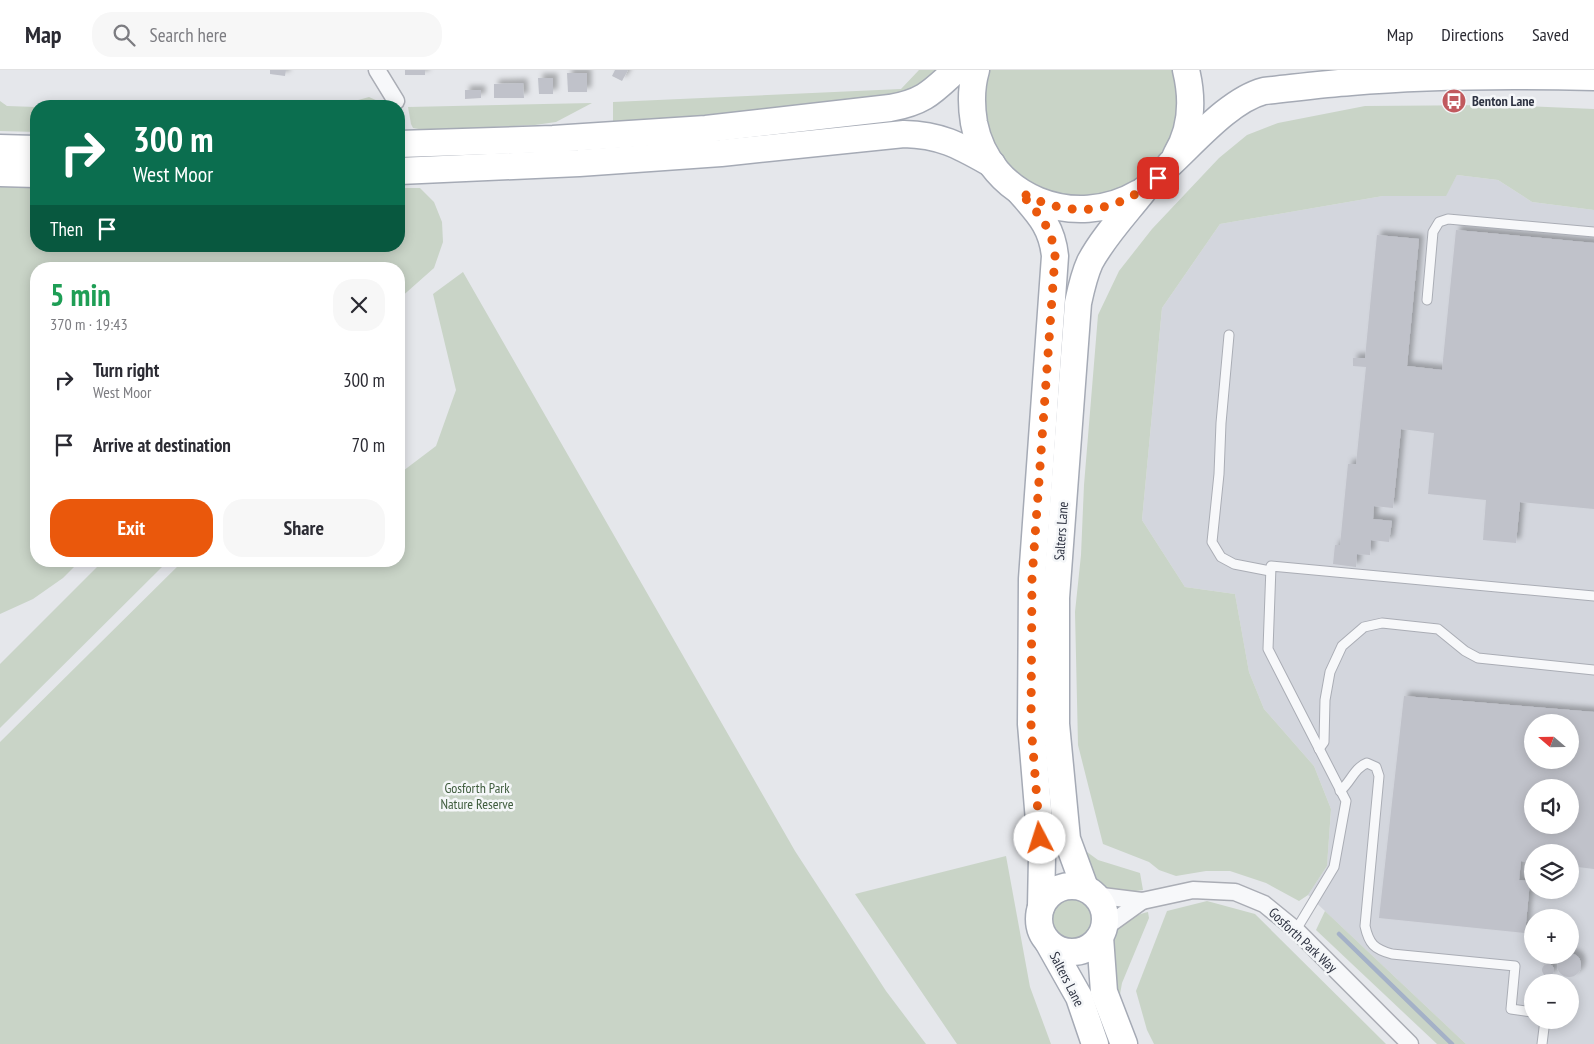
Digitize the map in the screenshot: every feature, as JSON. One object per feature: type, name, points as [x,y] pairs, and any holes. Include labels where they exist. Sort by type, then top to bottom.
[{"type":"main road","points":[[405,144],[553,139],[706,129],[890,108],[920,100],[956,70]]},
{"type":"main road","points":[[976,70],[972,93],[972,112],[982,148],[992,164],[1020,192],[1054,207],[1073,210],[1092,210],[1110,206],[1128,200],[1144,190],[1227,112],[1253,94],[1351,82],[1490,73],[1594,77]]},
{"type":"main road","points":[[1170,164],[1185,135],[1189,118],[1191,102],[1186,70]]},
{"type":"main road","points":[[405,171],[579,163],[711,154],[904,134],[940,138],[960,146],[992,164]]},
{"type":"main road","points":[[0,148],[30,148]]},
{"type":"main road","points":[[0,173],[30,174]]},
{"type":"main road","name":"Salters Lane","points":[[1090,892],[1068,839],[1056,724],[1056,598],[1078,303],[1083,280],[1090,263],[1100,246],[1144,190]]},
{"type":"main road","name":"Salters Lane","points":[[1020,192],[1042,218],[1050,231],[1055,256],[1032,579],[1031,724],[1042,857],[1041,907]]},
{"type":"main road","points":[[1071,886],[1090,892],[1104,910],[1105,918],[1102,933],[1087,948],[1077,952],[1067,952],[1058,949],[1048,942],[1042,934],[1039,922],[1041,907],[1046,899],[1057,889],[1071,886]]},
{"type":"main road","name":"Salters Lane","points":[[1102,933],[1104,992],[1124,1044]]},
{"type":"main road","name":"Salters Lane","points":[[1048,942],[1078,997],[1095,1044]]},
{"type":"street","points":[[377,70],[395,100]]},
{"type":"street","name":"Gosforth Park Way","points":[[1090,892],[1142,901],[1193,890],[1235,892],[1264,904],[1296,930],[1410,1044]]},
{"type":"street","name":"Gosforth Park Way","points":[[1102,933],[1142,901]]},
{"type":"lane","points":[[1427,300],[1433,232],[1439,222],[1448,218],[1594,232]]},
{"type":"lane","points":[[1229,335],[1212,542],[1221,557],[1234,564],[1270,571]]},
{"type":"lane","points":[[1296,930],[1334,867],[1346,801],[1268,649],[1271,566],[1594,596]]},
{"type":"lane","points":[[1319,749],[1324,742],[1325,700],[1330,672],[1342,646],[1364,627],[1382,623],[1438,629],[1465,651],[1478,658],[1594,670]]},
{"type":"lane","points":[[1340,791],[1346,786],[1359,766],[1367,763],[1376,767],[1379,776],[1365,926],[1373,946],[1380,951],[1392,954],[1515,966],[1511,1009],[1524,1011]]},
{"type":"lane","points":[[1542,1044],[1544,1029]]},
{"type":"shaded area","points":[[1457,175],[1498,180],[1532,202],[1594,210],[1594,1044],[1466,1044],[1308,895],[1327,866],[1331,809],[1314,766],[1264,709],[1249,672],[1235,594],[1185,587],[1142,520],[1162,308],[1220,224],[1383,196],[1445,196]]},
{"type":"green space","points":[[919,70],[946,70],[900,101],[613,124],[613,102],[901,89]]},
{"type":"green space","points":[[986,70],[1175,70],[1178,78],[1178,122],[1159,162],[1137,182],[1111,196],[1052,196],[1013,174],[988,138],[981,94]]},
{"type":"green space","points":[[369,97],[376,100],[358,100]]},
{"type":"green space","points":[[0,101],[7,106],[30,107],[30,132],[0,131]]},
{"type":"green space","points":[[592,103],[556,122],[535,125],[424,130],[413,128],[408,107]]},
{"type":"green space","points":[[1500,105],[1594,109],[1594,210],[1532,202],[1498,180],[1457,175],[1446,196],[1383,196],[1220,224],[1162,308],[1142,520],[1185,587],[1235,594],[1249,672],[1264,709],[1314,766],[1331,809],[1327,866],[1308,895],[1299,901],[1266,883],[1230,871],[1206,871],[1176,876],[1159,870],[1149,862],[1103,844],[1078,745],[1075,612],[1081,555],[1084,485],[1098,315],[1119,271],[1152,229],[1219,158],[1247,135],[1278,123],[1365,106]]},
{"type":"green space","points":[[0,184],[30,184],[30,252],[405,252],[405,188],[420,188],[434,202],[442,222],[443,242],[434,268],[405,294],[405,262],[30,262],[30,567],[74,567],[63,578],[33,599],[0,614]]},
{"type":"green space","name":"Gosforth Park Nature Reserve","points":[[463,272],[795,851],[886,991],[926,1044],[0,1044],[0,742],[177,567],[405,567],[405,469],[436,446],[456,390],[433,294]]},
{"type":"green space","points":[[97,567],[162,567],[0,728],[0,664]]},
{"type":"green space","points":[[1078,839],[1087,852],[1098,860],[1140,873],[1143,890],[1114,891],[1105,888],[1097,882],[1086,865]]},
{"type":"green space","points":[[1006,856],[1030,987],[1051,1044],[957,1044],[855,894]]},
{"type":"green space","points":[[1077,897],[1089,903],[1094,911],[1094,929],[1089,937],[1081,942],[1067,943],[1055,937],[1050,929],[1049,915],[1055,903],[1063,898]]},
{"type":"green space","points":[[1207,901],[1255,914],[1386,1044],[1154,1044],[1147,1030],[1136,991],[1167,911]]},
{"type":"green space","points":[[1325,911],[1466,1044],[1437,1044],[1316,930]]},
{"type":"green space","points":[[1148,912],[1149,918],[1122,983],[1119,1000],[1110,956],[1110,946],[1119,928],[1135,916]]},
{"type":"building","points":[[270,70],[286,70],[285,76],[270,74]]},
{"type":"building","points":[[405,70],[425,70],[425,75],[405,75]]},
{"type":"building","points":[[615,70],[628,70],[622,81],[612,76]]},
{"type":"building","points":[[567,73],[587,73],[587,92],[568,92]]},
{"type":"building","points":[[538,78],[553,78],[553,94],[539,94]]},
{"type":"building","points":[[523,83],[524,98],[494,98],[494,84]]},
{"type":"building","points":[[465,90],[481,90],[481,98],[465,99]]},
{"type":"building","points":[[1456,230],[1594,243],[1594,509],[1520,502],[1516,543],[1483,540],[1486,500],[1428,494],[1434,433],[1401,429],[1393,508],[1374,506],[1373,519],[1392,521],[1389,542],[1371,540],[1370,555],[1357,554],[1356,567],[1333,564],[1335,545],[1340,545],[1348,464],[1356,464],[1366,367],[1353,366],[1353,358],[1365,358],[1377,235],[1419,239],[1407,366],[1442,370]]},
{"type":"building","points":[[1404,696],[1594,712],[1594,869],[1579,867],[1579,844],[1524,844],[1524,861],[1521,861],[1519,880],[1524,880],[1524,899],[1528,899],[1527,909],[1524,909],[1524,933],[1379,918]]},
{"type":"building","points":[[1579,960],[1580,969],[1576,974],[1562,974],[1558,969],[1557,964],[1579,964]]},
{"type":"building","points":[[1546,964],[1550,964],[1554,968],[1552,974],[1544,974],[1542,972],[1542,968]]},
{"type":"waterway","points":[[1339,934],[1452,1044]]},
{"type":"place","name":"Benton Lane","points":[[1454,101]]},
{"type":"route","points":[[1040,838],[1031,724],[1032,579],[1055,256],[1050,231],[1042,218],[1020,192],[1054,207],[1092,210],[1128,200],[1158,178]]}]
